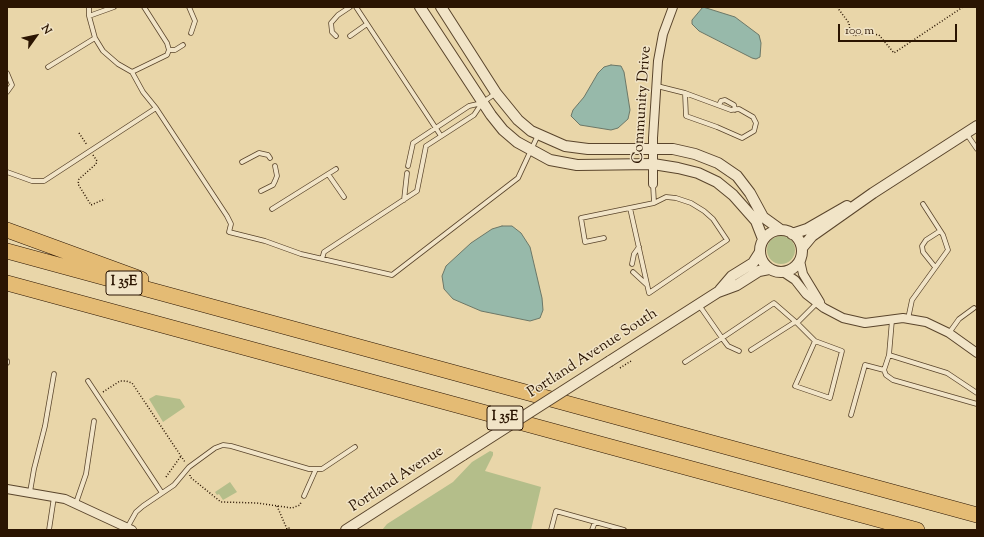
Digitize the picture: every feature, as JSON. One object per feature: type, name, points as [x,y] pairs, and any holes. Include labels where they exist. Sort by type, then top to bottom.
[{"type":"highway","points":[[7,230],[241,315]]},
{"type":"highway","name":"I 35E","points":[[7,251],[977,516]]},
{"type":"highway","name":"I 35E","points":[[7,283],[92,308],[917,530]]},
{"type":"highway","points":[[7,292],[92,308]]},
{"type":"street","points":[[420,7],[482,103],[504,130],[531,150],[550,160],[577,165],[653,164],[698,173],[717,182],[733,195],[756,221],[763,240]]},
{"type":"street","points":[[441,7],[496,93],[518,120],[538,135],[565,146],[588,149],[674,149],[696,154],[718,163],[737,176],[750,193],[763,217],[781,230],[792,234],[800,243],[802,248]]},
{"type":"street","name":"Community Drive","points":[[653,184],[656,86],[663,34],[673,7]]},
{"type":"street","points":[[821,306],[803,274],[800,261],[802,248],[812,236],[874,193],[977,126]]},
{"type":"street","points":[[792,234],[807,229],[874,193]]},
{"type":"street","points":[[781,230],[768,234],[763,240],[760,252],[763,262],[769,269],[783,272],[795,280],[806,294],[821,306],[843,318],[865,323],[908,319],[926,322],[949,333],[977,353]]},
{"type":"street","name":"Portland Avenue South","points":[[718,292],[732,276],[753,263],[760,252]]},
{"type":"street","points":[[783,272],[793,269],[800,261]]},
{"type":"street","name":"Portland Avenue South","points":[[463,455],[718,292],[737,285],[759,271],[769,269]]},
{"type":"street","name":"Portland Avenue","points":[[346,530],[463,455]]},
{"type":"street","points":[[7,489],[30,492],[76,503],[130,529]]},
{"type":"lane","points":[[89,7],[89,16],[95,38],[103,51],[118,64],[132,72],[227,216],[231,224],[229,232],[265,241],[301,254],[392,275],[518,178],[538,135]]},
{"type":"lane","points":[[89,16],[114,7]]},
{"type":"lane","points":[[132,72],[167,55],[169,50],[167,43],[144,7]]},
{"type":"lane","points":[[190,7],[195,21],[191,33]]},
{"type":"lane","points":[[336,36],[332,32],[331,23],[338,15],[350,7]]},
{"type":"lane","points":[[356,7],[441,136]]},
{"type":"lane","points":[[350,36],[367,24]]},
{"type":"lane","points":[[48,67],[95,38]]},
{"type":"lane","points":[[169,50],[175,50],[183,45]]},
{"type":"lane","points":[[7,73],[12,85],[7,92]]},
{"type":"lane","points":[[656,86],[685,93],[735,110],[739,109],[753,117],[756,124],[754,131],[748,136],[742,138],[686,116],[685,93]]},
{"type":"lane","points":[[322,259],[324,252],[417,191],[426,146],[474,115],[482,103],[496,93]]},
{"type":"lane","points":[[718,105],[721,101],[725,100],[733,104],[735,110]]},
{"type":"lane","points":[[408,166],[413,143],[469,106],[482,103]]},
{"type":"lane","points":[[7,172],[32,181],[44,180],[156,108]]},
{"type":"lane","points":[[966,133],[977,149]]},
{"type":"lane","points":[[242,162],[259,153],[268,155],[270,158]]},
{"type":"lane","points":[[261,191],[272,185],[275,181],[277,176],[275,166]]},
{"type":"lane","points":[[272,209],[336,169]]},
{"type":"lane","points":[[404,200],[407,173]]},
{"type":"lane","points":[[328,174],[344,197]]},
{"type":"lane","points":[[653,184],[654,203]]},
{"type":"lane","points":[[604,238],[585,242],[581,218],[654,203],[666,196],[691,203],[704,211],[713,219],[727,240],[648,293],[630,208]]},
{"type":"lane","points":[[908,319],[912,300],[948,250],[940,231],[923,204]]},
{"type":"lane","points":[[935,267],[924,252],[922,246],[926,240],[940,231]]},
{"type":"lane","points":[[632,264],[634,254],[639,247]]},
{"type":"lane","points":[[633,272],[646,284]]},
{"type":"lane","points":[[686,362],[774,303],[815,340],[842,351],[830,398],[796,386],[815,340]]},
{"type":"lane","points":[[699,304],[728,346],[739,351]]},
{"type":"lane","points":[[751,350],[821,306]]},
{"type":"lane","points":[[949,333],[958,319],[974,308]]},
{"type":"lane","points":[[892,320],[889,355],[884,370],[886,375],[893,380],[977,404]]},
{"type":"lane","points":[[889,355],[947,373],[977,393]]},
{"type":"lane","points":[[851,416],[865,365],[884,370]]},
{"type":"lane","points":[[30,492],[45,426],[54,374]]},
{"type":"lane","points":[[88,381],[162,493]]},
{"type":"lane","points":[[76,503],[86,474],[94,421]]},
{"type":"lane","points":[[130,529],[136,512],[174,485],[189,467],[215,448],[223,445],[316,469],[322,469],[355,447]]},
{"type":"lane","points":[[304,496],[316,469]]},
{"type":"lane","points":[[49,530],[54,497]]},
{"type":"lane","points":[[551,530],[556,511],[624,530]]},
{"type":"lane","points":[[592,530],[595,522]]},
{"type":"path","points":[[838,7],[849,23],[850,31],[854,36],[866,33],[879,35],[894,53],[963,7]]},
{"type":"path","points":[[79,133],[97,161],[96,164],[79,179],[78,184],[91,205],[105,199]]},
{"type":"path","points":[[620,368],[631,361]]},
{"type":"path","points":[[97,396],[120,381],[132,383],[189,467],[190,477],[221,502],[257,503],[296,507],[300,505],[304,496]]},
{"type":"path","points":[[166,477],[181,456]]},
{"type":"path","points":[[277,506],[287,529],[289,528],[290,530]]},
{"type":"green space","points":[[781,236],[791,240],[795,250],[791,260],[781,264],[771,260],[767,250],[771,240]]},
{"type":"green space","points":[[156,395],[180,399],[185,407],[163,422],[149,399]]},
{"type":"green space","points":[[490,451],[493,452],[493,455],[485,471],[541,487],[531,530],[382,530],[387,524],[453,482],[472,462]]},
{"type":"green space","points":[[230,482],[237,492],[223,500],[219,494],[217,495],[215,492]]},
{"type":"shaded area","points":[[703,7],[735,17],[759,35],[761,43],[760,57],[756,59],[752,58],[699,31],[692,24],[692,20]]},
{"type":"shaded area","points":[[611,65],[621,66],[624,72],[630,110],[628,119],[618,128],[611,130],[580,125],[571,116],[573,110],[584,97],[598,73],[604,67]]},
{"type":"shaded area","points":[[502,226],[512,226],[521,233],[530,247],[542,298],[543,310],[540,318],[530,321],[481,311],[453,299],[444,289],[442,276],[446,266],[471,243],[492,229]]}]
